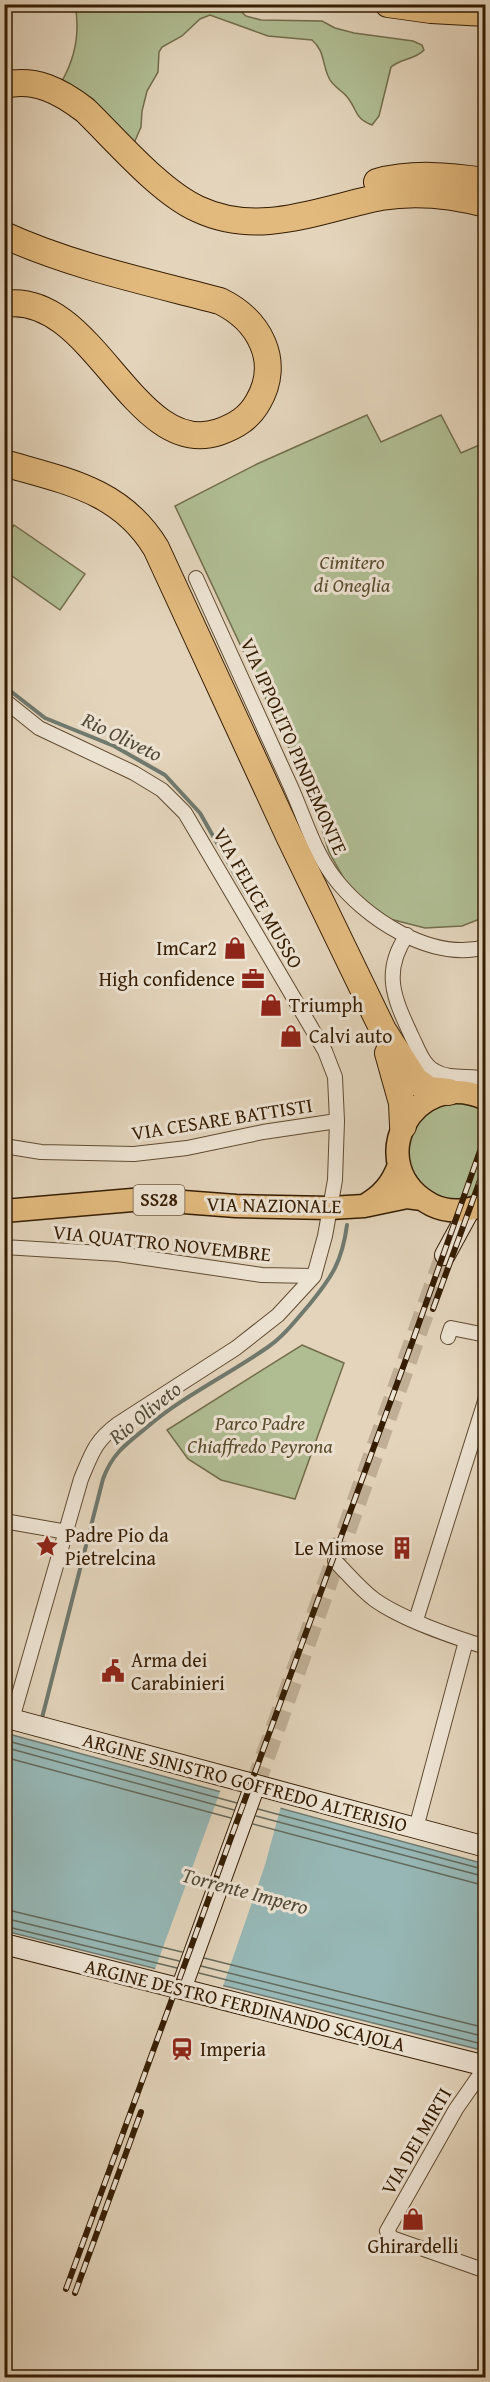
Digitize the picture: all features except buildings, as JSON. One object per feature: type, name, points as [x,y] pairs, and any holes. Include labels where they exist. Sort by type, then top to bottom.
[{"type":"highway","points":[[388,4],[431,10],[486,13]]},
{"type":"highway","points":[[4,86],[31,83],[45,86],[69,97],[177,197],[198,209],[232,220],[276,220],[308,216],[382,197],[404,195],[447,196],[486,204]]},
{"type":"highway","points":[[276,220],[357,188],[382,181],[432,176],[486,182]]},
{"type":"highway","points":[[4,235],[59,256],[220,301],[232,307],[252,324],[265,350],[267,375],[263,390],[250,412],[235,427],[212,435],[179,431],[153,417],[73,331],[53,314],[31,305],[4,304]]},
{"type":"highway","points":[[4,463],[99,493],[122,508],[145,530],[156,548],[288,836],[383,1030],[416,1080],[429,1090],[449,1092]]},
{"type":"highway","points":[[383,1030],[404,1113],[402,1126]]},
{"type":"main road","points":[[481,1206],[445,1255],[445,1222],[407,1184],[399,1165],[397,1152],[402,1126],[414,1110],[430,1098],[449,1092],[462,1092],[486,1099]]},
{"type":"main road","name":"VIA NAZIONALE","points":[[364,1206],[382,1194],[391,1184],[399,1165]]},
{"type":"main road","name":"VIA NAZIONALE","points":[[4,1211],[144,1200],[236,1206],[330,1208],[364,1206],[407,1197],[453,1211],[481,1206]]},
{"type":"main road","name":"ARGINE SINISTRO GOFFREDO ALTERISIO","points":[[8,1718],[486,1847]]},
{"type":"main road","points":[[181,1989],[255,1785]]},
{"type":"main road","name":"ARGINE DESTRO FERDINANDO SCAJOLA","points":[[4,1944],[486,2066]]},
{"type":"street","name":"VIA IPPOLITO PINDEMONTE","points":[[196,578],[322,858],[343,889],[385,924],[422,942],[471,951],[486,947]]},
{"type":"street","name":"VIA FELICE MUSSO","points":[[4,700],[39,728],[135,773],[162,790],[185,813],[325,1052],[335,1077],[337,1121],[335,1180],[314,1276]]},
{"type":"street","points":[[406,935],[395,958],[393,987],[399,1008],[423,1059],[432,1070],[445,1076],[486,1079]]},
{"type":"street","name":"VIA CESARE BATTISTI","points":[[4,1146],[41,1152],[134,1154],[187,1148],[263,1132],[337,1121]]},
{"type":"street","name":"VIA QUATTRO NOVEMBRE","points":[[4,1247],[118,1254],[262,1275],[314,1276]]},
{"type":"street","points":[[8,1718],[67,1532],[81,1479],[102,1436],[236,1348],[278,1315],[314,1276]]},
{"type":"street","points":[[448,1337],[452,1328],[486,1335]]},
{"type":"street","points":[[416,1620],[486,1398]]},
{"type":"street","points":[[4,1521],[67,1532]]},
{"type":"street","points":[[335,1561],[377,1601],[416,1620],[486,1647]]},
{"type":"street","points":[[416,1828],[466,1641]]},
{"type":"street","name":"VIA DEI MIRTI","points":[[486,2066],[456,2109],[387,2231],[392,2238],[486,2271]]},
{"type":"green space","points":[[75,5],[234,5],[246,16],[261,20],[322,21],[335,28],[354,33],[413,41],[422,45],[424,50],[391,67],[379,116],[372,125],[359,117],[348,98],[331,81],[321,53],[312,40],[268,36],[210,15],[200,19],[182,36],[162,47],[159,52],[158,72],[147,91],[141,127],[134,143],[62,81],[75,44],[77,25]]},
{"type":"green space","name":"Cimitero di Oneglia","points":[[367,415],[381,442],[441,415],[461,453],[484,443],[486,446],[485,917],[462,926],[425,928],[390,919],[360,899],[347,884],[329,852],[310,793],[175,506],[257,464]]},
{"type":"green space","points":[[14,525],[85,574],[60,610],[5,571],[5,538]]},
{"type":"green space","points":[[453,1101],[471,1103],[485,1110],[485,1196],[482,1199],[434,1200],[405,1162],[410,1129],[436,1105]]},
{"type":"green space","name":"Parco Padre Chiaffredo Peyrona","points":[[302,1345],[344,1363],[295,1499],[221,1480],[188,1459],[167,1430]]},
{"type":"water","name":"Torrente Impero","points":[[5,1733],[485,1864],[485,2051],[5,1931]]},
{"type":"pier","points":[[221,1789],[281,1806],[265,1865],[222,1989],[154,1972]]},
{"type":"waterway","name":"Rio Oliveto","points":[[4,686],[45,718],[114,746],[165,775],[200,813],[246,894]]},
{"type":"waterway","name":"Rio Oliveto","points":[[42,1718],[103,1479],[115,1456],[160,1416],[268,1347],[285,1333],[330,1277],[339,1259],[347,1225]]},
{"type":"tunnel","points":[[255,1785],[445,1255]]},
{"type":"railway","points":[[66,2289],[486,1134]]},
{"type":"railway","points":[[433,1309],[486,1164]]},
{"type":"railway","points":[[75,2293],[141,2112]]},
{"type":"place","name":"ImCar2","points":[[235,948]]},
{"type":"place","name":"High confidence","points":[[253,979]]},
{"type":"place","name":"Triumph","points":[[271,1005]]},
{"type":"place","name":"Calvi auto","points":[[291,1036]]},
{"type":"place","name":"Padre Pio da Pietrelcina","points":[[47,1546]]},
{"type":"place","name":"Le Mimose","points":[[402,1548]]},
{"type":"place","name":"Arma dei Carabinieri","points":[[113,1671]]},
{"type":"place","name":"Imperia","points":[[182,2049]]},
{"type":"place","name":"Ghirardelli","points":[[413,2219]]}]
